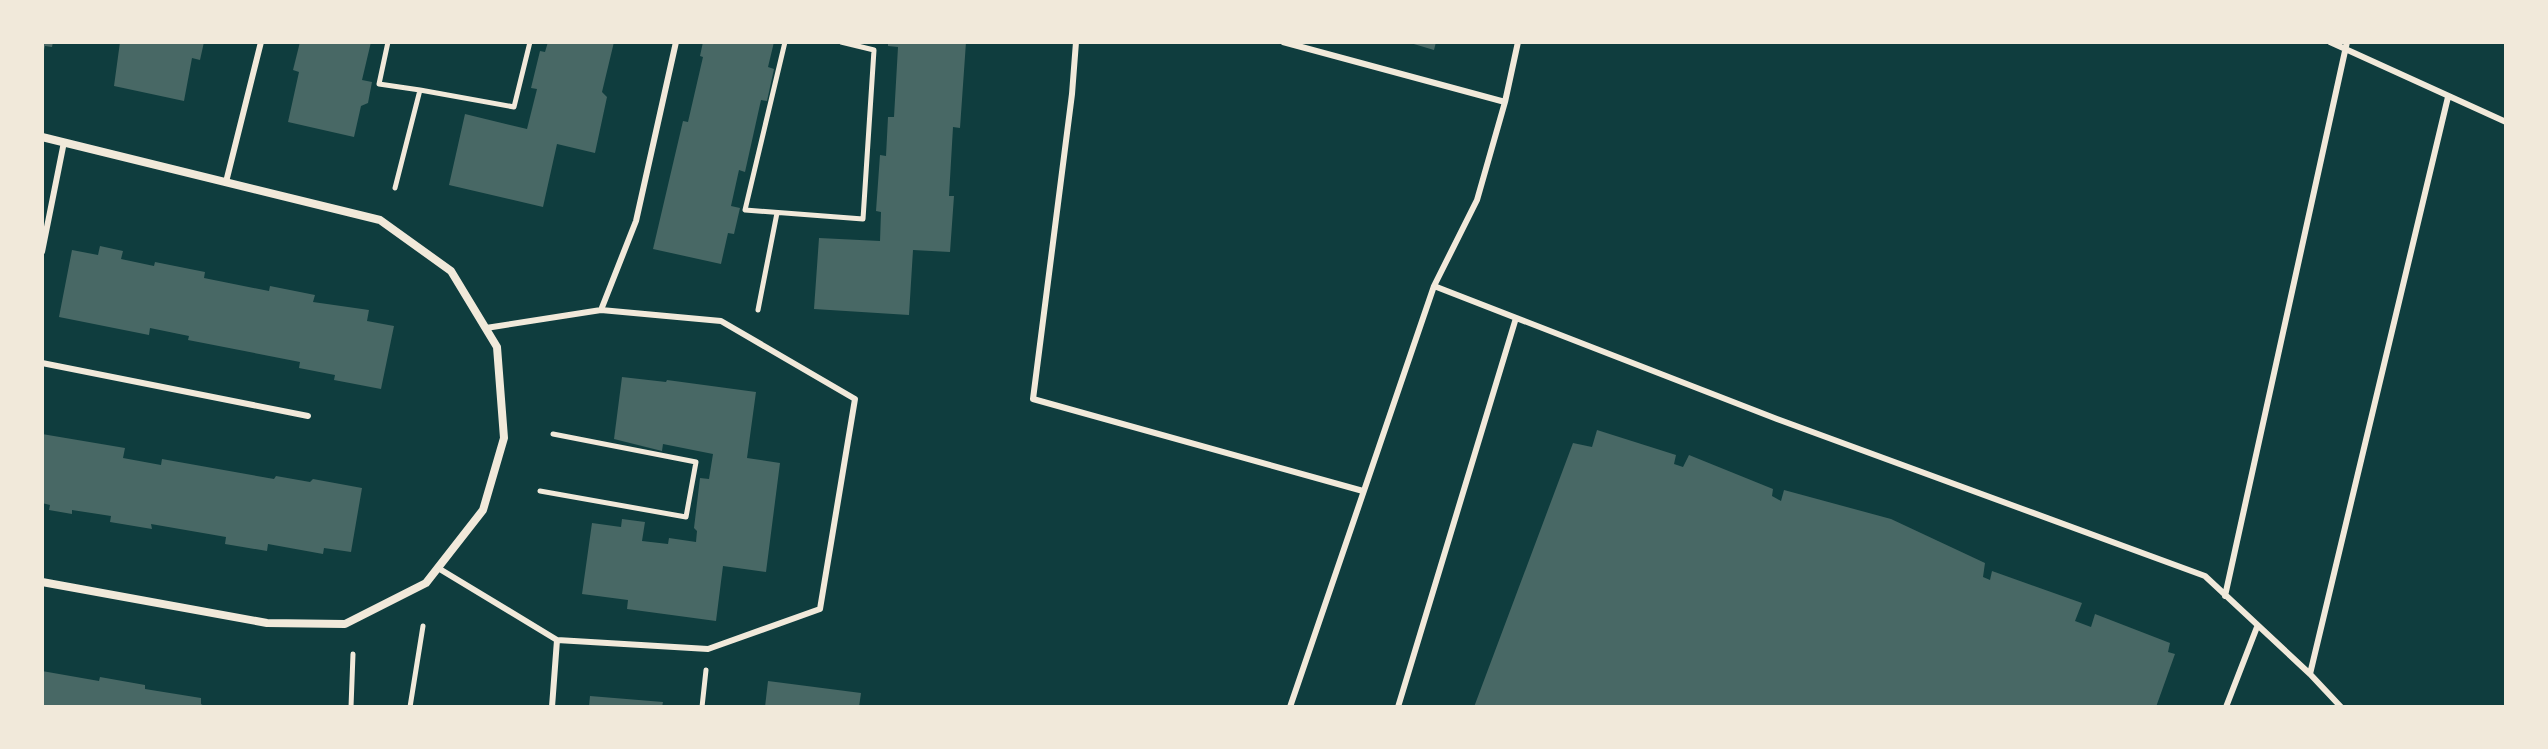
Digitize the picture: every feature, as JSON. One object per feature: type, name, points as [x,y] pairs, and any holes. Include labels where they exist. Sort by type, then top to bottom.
[{"type":"street","points":[[42,137],[380,220],[451,271],[497,347],[504,438],[483,510],[426,583],[345,624],[267,623],[42,582]]},
{"type":"lane","points":[[226,182],[261,42]]},
{"type":"lane","points":[[601,310],[636,221],[676,42]]},
{"type":"lane","points":[[1076,42],[1033,399],[1363,491]]},
{"type":"lane","points":[[1283,42],[1505,102]]},
{"type":"lane","points":[[1290,707],[1434,286],[1477,200],[1505,102],[1518,42]]},
{"type":"lane","points":[[2330,42],[2506,122]]},
{"type":"lane","points":[[2225,596],[2347,42]]},
{"type":"lane","points":[[2310,674],[2448,97]]},
{"type":"lane","points":[[42,252],[64,142]]},
{"type":"lane","points":[[1434,286],[1777,419],[2205,576],[2341,707]]},
{"type":"lane","points":[[438,568],[557,640],[708,649],[820,609],[855,399],[721,321],[601,310],[486,328]]},
{"type":"lane","points":[[1398,707],[1516,318]]},
{"type":"lane","points":[[42,363],[308,416]]},
{"type":"lane","points":[[2226,707],[2257,627]]},
{"type":"lane","points":[[552,707],[557,640]]},
{"type":"path","points":[[388,42],[379,84],[514,107],[530,42]]},
{"type":"path","points":[[785,42],[745,210],[863,219],[874,50],[841,42]]},
{"type":"path","points":[[395,188],[420,90]]},
{"type":"path","points":[[758,310],[777,213]]},
{"type":"path","points":[[540,491],[686,517],[696,462],[553,434]]},
{"type":"path","points":[[410,707],[423,626]]},
{"type":"path","points":[[702,707],[708,649]]},
{"type":"path","points":[[351,707],[353,654]]},
{"type":"building","points":[[42,42],[53,42],[52,47],[45,46],[43,55]]},
{"type":"building","points":[[120,42],[204,42],[200,60],[192,58],[184,101],[114,86]]},
{"type":"building","points":[[300,42],[371,42],[362,80],[372,82],[368,103],[361,106],[354,137],[288,122],[299,72],[293,70]]},
{"type":"building","points":[[548,42],[614,42],[602,92],[607,97],[595,153],[557,144],[543,207],[449,185],[465,114],[527,129],[537,89],[531,88],[540,51],[545,52]]},
{"type":"building","points":[[703,42],[774,42],[768,67],[774,69],[767,101],[761,100],[745,172],[739,170],[731,206],[740,208],[734,234],[728,233],[721,264],[653,249],[683,121],[688,122],[703,57],[700,56]]},
{"type":"building","points":[[888,42],[966,42],[960,128],[953,127],[949,196],[954,196],[950,252],[913,250],[909,315],[814,309],[819,238],[880,241],[881,212],[876,211],[880,155],[886,156],[888,117],[894,117],[898,47],[888,46]]},
{"type":"building","points":[[1407,42],[1436,42],[1434,50]]},
{"type":"building","points":[[100,246],[123,251],[121,259],[205,272],[204,278],[269,291],[270,286],[315,295],[313,302],[369,310],[367,321],[394,326],[381,389],[334,380],[335,375],[299,368],[300,362],[188,340],[189,336],[150,328],[149,335],[59,317],[72,250],[98,255]]},
{"type":"building","points":[[622,377],[756,392],[747,458],[780,463],[766,572],[723,566],[716,621],[627,609],[628,600],[582,594],[592,523],[621,527],[622,519],[645,522],[642,541],[668,544],[669,538],[696,542],[697,531],[694,528],[700,478],[709,479],[713,454],[663,444],[662,451],[614,439]]},
{"type":"building","points":[[1597,430],[1676,455],[1674,464],[1683,467],[1689,455],[1773,489],[1772,496],[1781,501],[1784,490],[1891,519],[1985,563],[1983,577],[1990,580],[1992,571],[2082,603],[2075,621],[2091,627],[2095,614],[2170,643],[2168,652],[2175,654],[2156,707],[1474,707],[1573,443],[1592,447]]},
{"type":"building","points":[[42,434],[125,448],[123,458],[161,465],[162,459],[274,479],[276,476],[310,482],[313,479],[362,488],[351,552],[324,548],[323,554],[268,544],[267,551],[225,544],[226,537],[151,524],[152,529],[110,522],[111,516],[72,510],[72,514],[49,510],[50,505],[42,503]]},
{"type":"building","points":[[42,671],[145,685],[145,689],[201,698],[201,704],[206,707],[42,707]]},
{"type":"building","points":[[768,681],[861,693],[859,707],[765,707]]},
{"type":"building","points":[[590,696],[663,702],[662,707],[589,707]]}]
